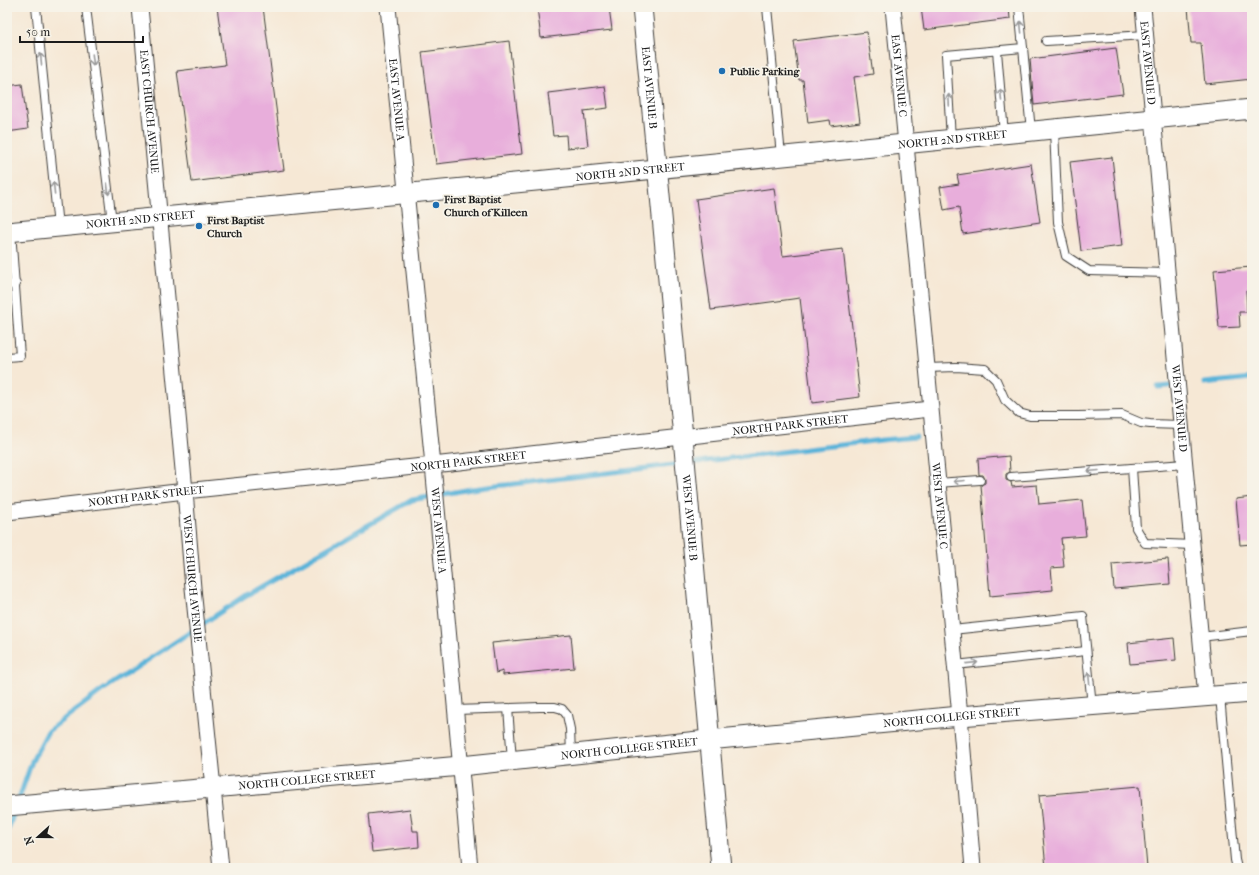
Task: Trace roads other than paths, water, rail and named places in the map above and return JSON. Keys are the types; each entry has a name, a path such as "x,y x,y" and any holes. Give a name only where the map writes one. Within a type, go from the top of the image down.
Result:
{"street":[{"name":"EAST CHURCH AVENUE","path":"140,7 160,217"},
{"name":"EAST AVENUE A","path":"388,7 406,193"},
{"name":"EAST AVENUE B","path":"642,7 656,168"},
{"name":"EAST AVENUE C","path":"892,7 906,144"},
{"name":"EAST AVENUE D","path":"1143,7 1154,119"},
{"name":"NORTH 2ND STREET","path":"9,232 1252,109"},
{"name":"WEST AVENUE D","path":"1154,119 1200,637 1213,696"},
{"name":"WEST AVENUE C","path":"906,144 973,868"},
{"name":"WEST AVENUE B","path":"656,168 684,443 720,868"},
{"name":"WEST AVENUE A","path":"406,193 434,471 470,868"},
{"name":"WEST CHURCH AVENUE","path":"160,217 193,588 221,868"},
{"name":"NORTH PARK STREET","path":"7,512 185,491 434,471 684,443 930,409"},
{"name":"NORTH COLLEGE STREET","path":"7,806 461,766 708,740 960,716 1252,693"}],"lane":[{"path":"36,7 58,227"},
{"path":"86,7 112,222"},
{"path":"767,7 781,156"},
{"path":"1019,7 1031,131"},
{"path":"1046,41 1146,35"},
{"path":"951,139 946,55 1023,48"},
{"path":"997,51 1004,134"},
{"path":"1054,129 1058,222 1066,256 1089,271 1168,274"},
{"path":"7,357 20,356 11,285 9,232"},
{"path":"926,368 956,367 985,369 996,380 1005,400 1019,413 1030,416 1122,415 1145,424 1181,425"},
{"path":"1011,477 1185,464"},
{"path":"1132,468 1136,528 1145,543 1192,545"},
{"path":"937,483 980,480"},
{"path":"952,630 1083,616 1092,706"},
{"path":"1200,637 1252,631"},
{"path":"955,665 1086,651"},
{"path":"1213,696 1237,868"},
{"path":"456,710 555,707 562,709 570,729 571,754"},
{"path":"508,708 512,760"}],"waterway":[{"path":"1204,383 1252,378"},
{"path":"1158,387 1169,386"},
{"path":"18,802 32,761 48,731 101,691 245,596 412,500 471,489 916,437"},
{"path":"7,833 15,809"}],"place":[{"name":"Public Parking","path":"722,71"},
{"name":"First Baptist Church of Killeen","path":"436,205"},
{"name":"First Baptist Church","path":"199,226"}]}
